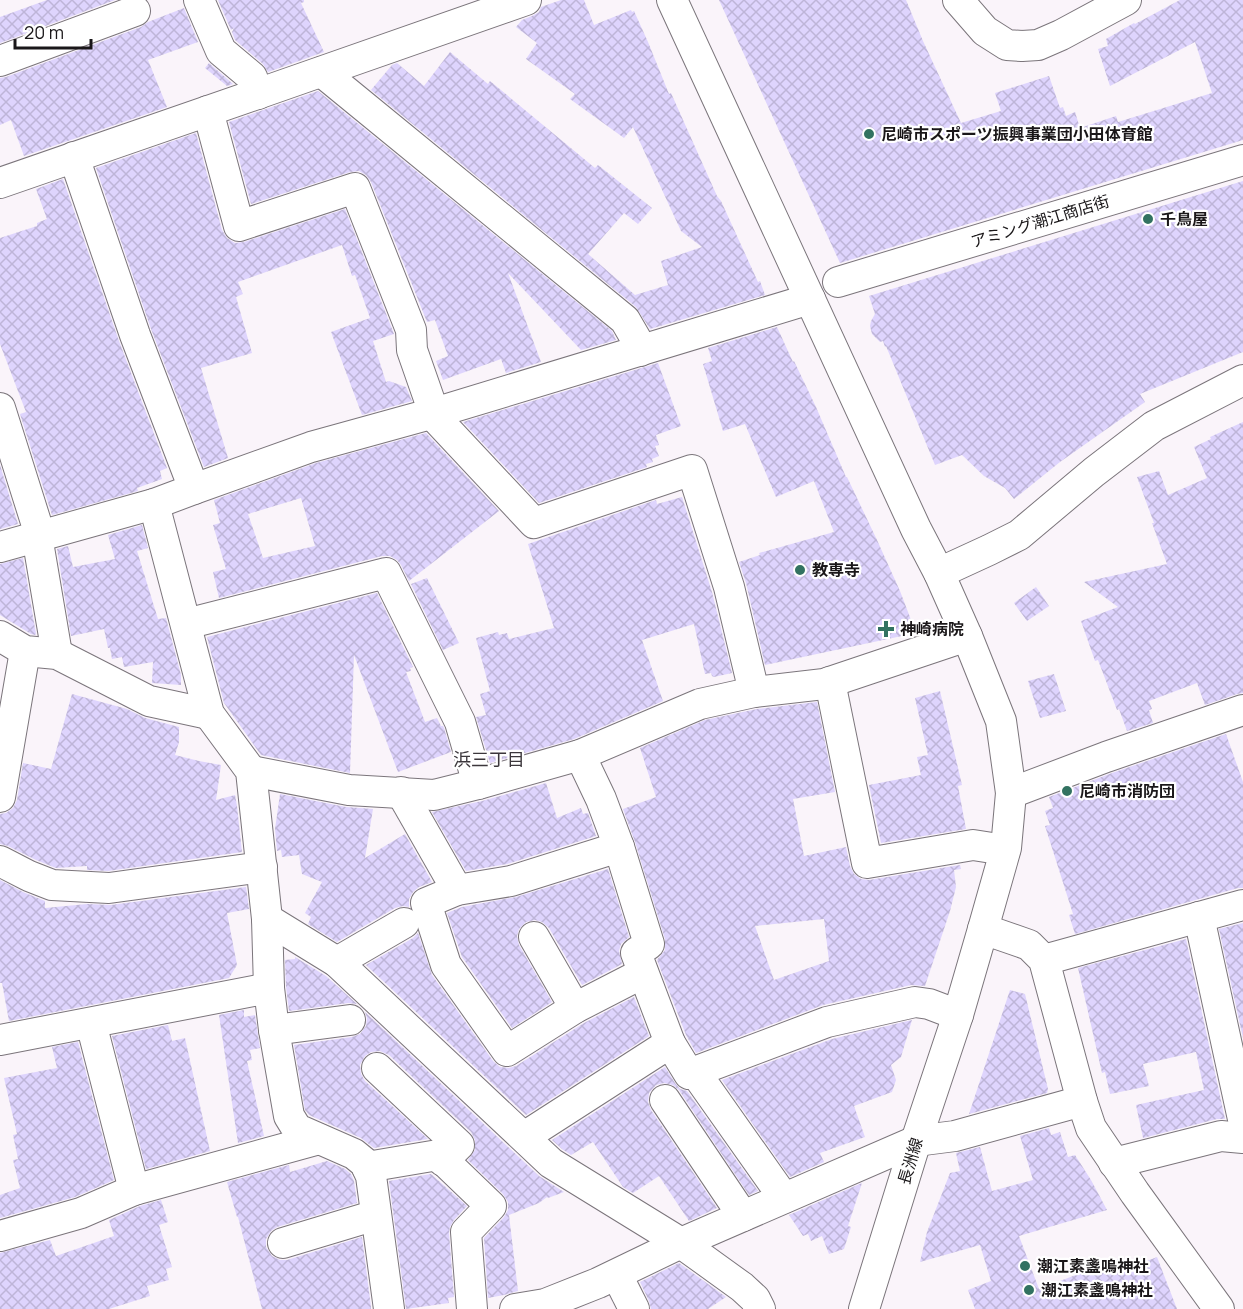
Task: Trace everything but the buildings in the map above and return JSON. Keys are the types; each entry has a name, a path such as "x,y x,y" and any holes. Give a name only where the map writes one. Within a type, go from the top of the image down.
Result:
{"street":[{"path":"199,0 221,51 252,77 258,94"},
{"path":"0,183 322,72 452,12 526,0"},
{"name":"長洲線","path":"672,0 916,529 939,573 1001,721 1011,793 1005,850 958,1015 864,1309"},
{"path":"958,0 985,31 1007,45 1022,46 1038,45 1061,35 1126,0"},
{"path":"0,61 135,11"},
{"path":"322,72 625,320 640,351"},
{"path":"208,111 239,226 355,188 411,330 412,350 432,413 534,523 692,470 729,587 754,692"},
{"path":"74,157 135,335 194,489"},
{"name":"アミング潮江商店街","path":"838,282 1243,160"},
{"path":"0,547 154,504 311,447 432,413 810,299"},
{"path":"939,573 1019,535 1094,472 1154,426 1243,380"},
{"path":"0,408 38,536 57,654"},
{"path":"154,504 209,714 251,771 267,919 274,1030 289,1116 297,1129 354,1154 365,1163 371,1176 389,1309"},
{"path":"186,624 386,573 460,722 478,784"},
{"path":"251,771 350,790 434,795 580,755 700,704 754,692 830,682 967,636"},
{"path":"0,797 13,643 57,654 149,701 209,714"},
{"path":"830,682 867,863 973,845 1005,850"},
{"path":"1011,793 1106,757 1243,710"},
{"path":"580,755 601,799 619,847 650,944 636,953 670,1043 689,1074 827,1022 915,1002 929,1004 958,1015"},
{"path":"401,792 457,890"},
{"path":"619,847 512,881 457,890 426,903 446,965 507,1051 574,1008 643,973"},
{"path":"0,861 52,885 109,888 262,867"},
{"path":"1044,960 1243,905"},
{"path":"1198,917 1243,1119"},
{"path":"267,919 337,962 551,1163 681,1243 742,1287 755,1299 760,1309"},
{"path":"337,962 404,923"},
{"path":"983,929 1029,945 1044,960 1091,1128 1219,1309"},
{"path":"534,937 574,1008"},
{"path":"0,1040 270,988"},
{"path":"274,1030 350,1020"},
{"path":"91,1023 134,1190"},
{"path":"524,1137 670,1043"},
{"path":"377,1068 459,1144 443,1161"},
{"path":"695,1072 784,1198"},
{"path":"665,1100 743,1216"},
{"path":"515,1309 545,1304 617,1275 681,1243 916,1141 955,1136 1082,1101"},
{"path":"1114,1163 1221,1136 1243,1138"},
{"path":"0,1236 81,1214 134,1190 320,1139"},
{"path":"367,1167 438,1155 491,1206 466,1232 472,1309"},
{"path":"284,1243 376,1215"},
{"path":"617,1275 634,1309"}],"place":[{"name":"尼崎市スポーツ振興事業団小田体育館","path":"869,134"},
{"name":"千鳥屋","path":"1148,219"},
{"name":"教専寺","path":"800,570"},
{"name":"神崎病院","path":"886,629"},
{"name":"尼崎市消防団","path":"1067,791"},
{"name":"潮江素盞嗚神社","path":"1025,1266"},
{"name":"潮江素盞鳴神社","path":"1029,1290"}],"district":[{"name":"浜三丁目","path":"489,760"}]}
